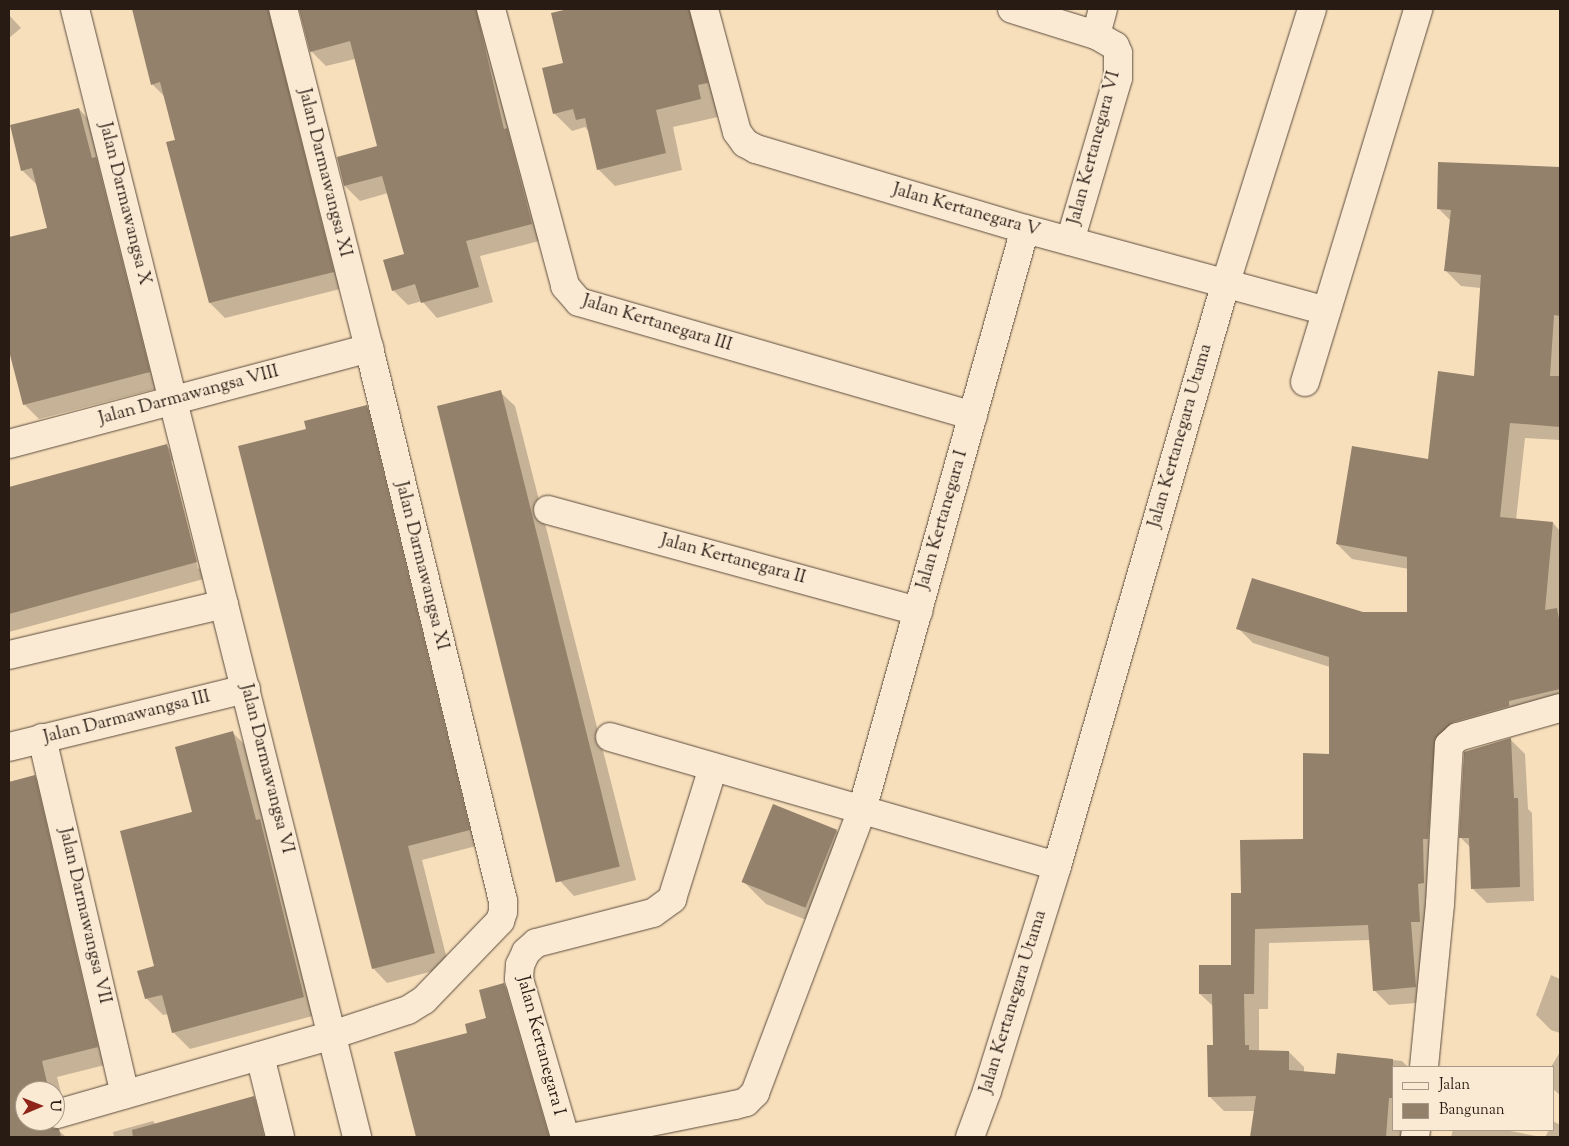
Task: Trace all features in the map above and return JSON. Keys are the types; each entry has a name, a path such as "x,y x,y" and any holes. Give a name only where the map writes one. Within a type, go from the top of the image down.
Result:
{"street":[{"name":"Jalan Darmawangsa X","path":"74,9 174,400"},
{"name":"Jalan Darmawangsa XI","path":"283,9 369,348 500,892 503,912 500,921 424,1000 408,1010 332,1035"},
{"name":"Jalan Kertanegara III","path":"491,9 565,286 579,302 973,416"},
{"name":"Jalan Kertanegara V","path":"704,9 737,132 745,142 756,149 1025,229 1226,282 1326,311"},
{"name":"Jalan Kertanegara VI","path":"1015,9 1096,35 1115,46 1118,53 1118,78 1070,241"},
{"path":"1096,35 1103,9"},
{"name":"Jalan Kertanegara Utama","path":"970,1137 987,1091 1056,866 1226,282 1312,9"},
{"path":"1305,382 1418,9"},
{"name":"Jalan Kertanegara I","path":"576,1137 735,1105 746,1102 755,1093 862,810 1025,229"},
{"name":"Jalan Darmawangsa VIII","path":"9,444 369,348"},
{"name":"Jalan Darmawangsa VI","path":"174,400 357,1137"},
{"name":"Jalan Kertanegara II","path":"548,510 918,611"},
{"path":"9,654 224,604"},
{"name":"Jalan Darmawangsa III","path":"9,747 246,689"},
{"path":"1424,1066 1440,904 1449,745 1458,737 1560,708"},
{"path":"610,737 1056,866"},
{"name":"Jalan Darmawangsa VII","path":"42,738 125,1094"},
{"name":"Jalan Kertanegara I","path":"565,1137 519,979 520,965 526,952 536,943 654,913 672,899 712,767"},
{"path":"65,1112 332,1035"},
{"path":"260,1056 280,1137"}],"building":[{"path":"132,9 268,9 334,272 209,303 166,142 175,140 160,82 151,85"},
{"path":"299,9 476,9 504,129 507,128 532,224 466,241 479,287 421,303 415,284 392,291 383,260 404,254 382,176 344,186 337,157 377,146 350,41 310,52"},
{"path":"568,9 689,9 708,83 698,85 701,99 656,110 666,153 597,170 585,118 576,120 573,109 553,114 542,68 563,63 551,13"},
{"path":"79,108 92,158 96,157 150,372 23,405 9,351 9,237 47,228 32,168 21,171 10,125"},
{"path":"1438,162 1560,167 1560,316 1554,315 1550,376 1560,376 1560,427 1510,423 1500,517 1553,522 1545,610 1557,608 1560,624 1560,689 1509,701 1509,706 1453,722 1435,739 1428,839 1423,839 1424,883 1418,884 1420,922 1411,922 1416,987 1373,991 1368,925 1255,929 1254,994 1244,994 1245,1045 1249,1045 1249,1050 1289,1051 1289,1070 1335,1074 1337,1053 1393,1059 1393,1066 1392,1098 1389,1098 1386,1137 1250,1137 1256,1096 1208,1097 1207,1045 1213,1045 1212,994 1199,994 1199,965 1231,965 1231,893 1241,893 1240,840 1303,839 1303,753 1329,754 1329,657 1236,629 1252,578 1363,612 1407,612 1407,557 1336,544 1352,446 1428,459 1438,371 1474,376 1481,275 1444,271 1451,210 1437,209"},
{"path":"501,390 620,866 556,882 437,406"},
{"path":"367,405 470,830 408,846 435,953 372,969 238,446 306,429 304,421"},
{"path":"167,444 197,562 9,614 9,487"},
{"path":"233,731 256,820 260,819 304,997 172,1033 162,995 145,999 137,971 154,966 120,831 192,812 175,747"},
{"path":"1511,738 1514,798 1518,798 1520,887 1471,889 1469,838 1459,838 1464,752"},
{"path":"35,775 98,1047 42,1061 47,1081 15,1081 15,1131 60,1131 61,1137 9,1137 9,782"},
{"path":"773,804 837,830 806,908 742,882"},
{"path":"504,983 549,1137 416,1137 394,1052 467,1033 465,1024 486,1018 479,990"},
{"path":"254,1096 264,1137 133,1137 132,1130"}]}
